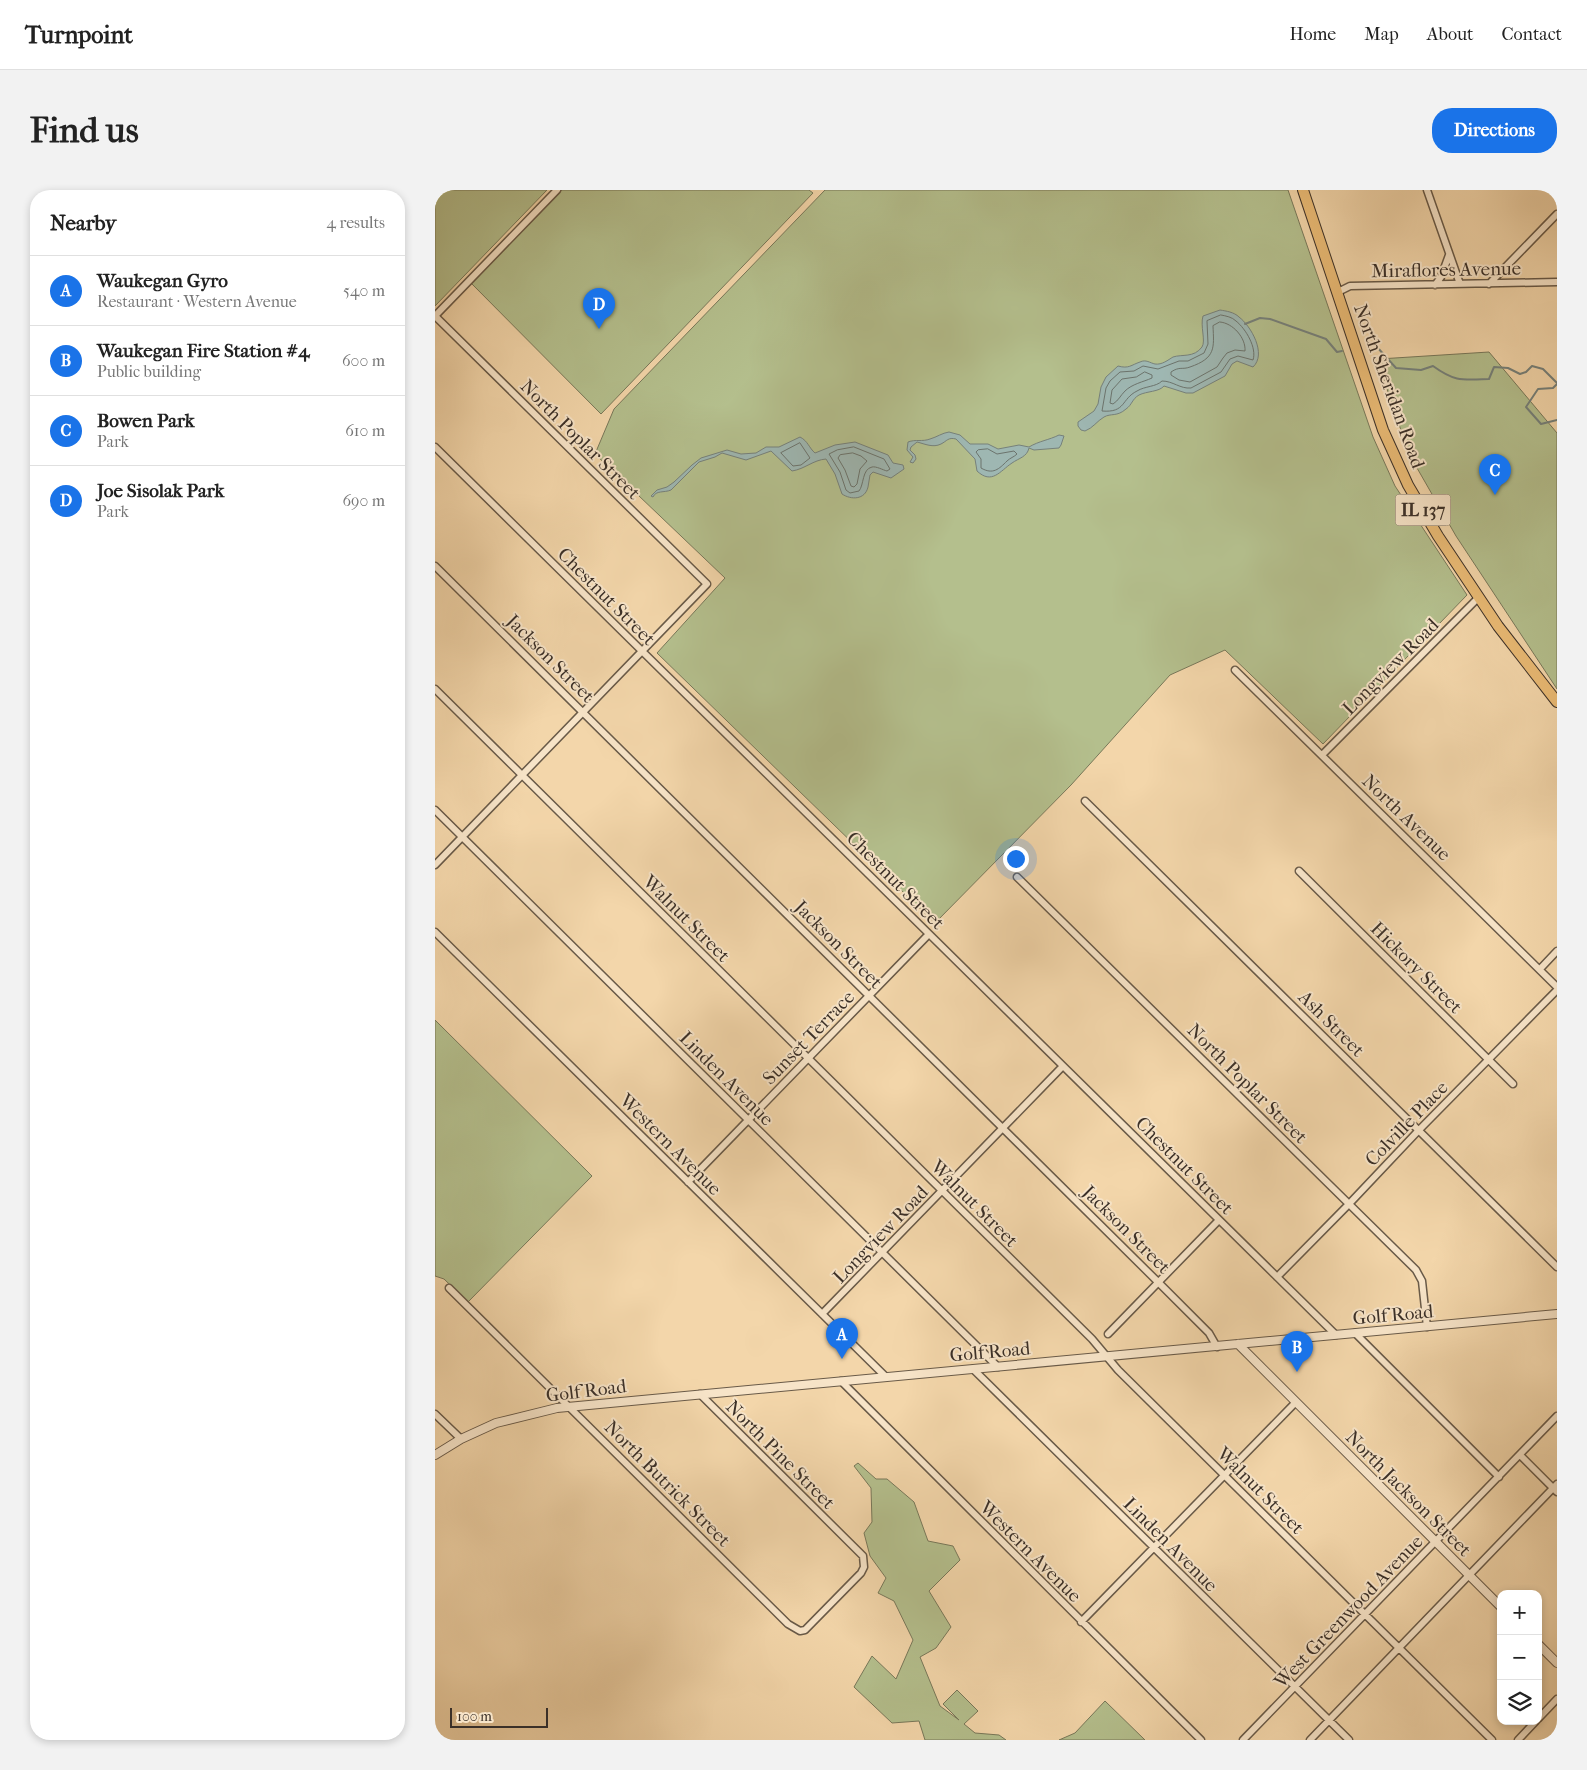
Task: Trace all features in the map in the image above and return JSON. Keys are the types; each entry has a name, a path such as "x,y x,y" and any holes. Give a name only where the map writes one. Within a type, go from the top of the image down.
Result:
{"main road":[{"name":"North Sheridan Road","path":"1303,190 1383,430 1407,485 1438,536 1498,626 1557,702"}],"street":[{"path":"435,316 557,190"},
{"path":"1427,190 1459,284"},
{"path":"1489,284 1557,214"},
{"path":"1435,285 1441,277 1449,254"},
{"name":"Miraflores Avenue","path":"1338,292 1349,286 1557,282"},
{"name":"North Poplar Street","path":"435,316 707,584 642,651"},
{"name":"Chestnut Street","path":"435,447 1336,1335"},
{"name":"Jackson Street","path":"435,566 1158,1282 1209,1333 1217,1347"},
{"name":"Longview Road","path":"1323,755 1479,597"},
{"path":"435,865 642,651"},
{"name":"North Avenue","path":"1235,670 1540,969 1557,988"},
{"name":"Walnut Street","path":"435,689 1092,1339 1107,1357 1492,1740"},
{"name":"Ash Street","path":"1085,801 1557,1267"},
{"name":"Linden Avenue","path":"435,810 998,1367"},
{"name":"Hickory Street","path":"1299,871 1513,1084"},
{"name":"North Poplar Street","path":"1017,877 1416,1270 1422,1282 1427,1327"},
{"name":"Western Avenue","path":"435,932 886,1377"},
{"name":"Sunset Terrace","path":"688,1182 929,934"},
{"path":"1540,969 1557,951"},
{"name":"Colville Place","path":"1277,1277 1557,988"},
{"name":"Longview Road","path":"822,1314 1063,1066"},
{"path":"1107,1334 1219,1220"},
{"name":"North Butrick Street","path":"449,1288 759,1595"},
{"name":"Golf Road","path":"435,1455 461,1439 496,1423 570,1406 1557,1314"},
{"path":"1355,1333 1499,1476"},
{"path":"1081,1622 1295,1403 1238,1344"},
{"name":"Linden Avenue","path":"973,1369 1349,1740"},
{"name":"Western Avenue","path":"841,1381 1201,1740"},
{"name":"North Pine Street","path":"700,1394 863,1556 864,1567 861,1573 805,1630 799,1632 795,1630 759,1595"},
{"name":"North Jackson Street","path":"1295,1403 1497,1603"},
{"path":"435,1414 461,1439"},
{"name":"West Greenwood Avenue","path":"1243,1740 1557,1416"},
{"path":"1310,1740 1556,1488 1520,1454"},
{"path":"1542,1648 1557,1663"},
{"path":"1542,1715 1557,1700"},
{"path":"1518,1740 1532,1725"}],"green space":[{"path":"435,190 547,190 435,306"},
{"path":"562,190 809,190 813,193 601,414 469,281"},
{"path":"825,190 1288,190 1373,437 1395,486 1467,595 1323,744 1225,650 1170,675 1071,785 935,923 657,653 725,578 595,454 614,409"},
{"path":"1489,352 1557,433 1557,689 1456,536 1409,454 1384,380 1379,359"},
{"path":"435,1020 592,1176 468,1302 444,1279 435,1276"},
{"path":"858,1463 876,1479 887,1479 914,1502 928,1541 953,1546 960,1560 929,1591 951,1627 936,1648 920,1657 940,1706 959,1720 943,1704 957,1690 978,1711 964,1724 975,1733 999,1735 1006,1740 925,1740 919,1721 892,1723 854,1687 872,1656 896,1679 913,1640 894,1601 878,1593 886,1578 870,1556 864,1533 872,1522 871,1488 854,1466"},
{"path":"1105,1701 1145,1740 1059,1740 1075,1733"}],"water":[{"path":"1220,310 1237,315 1244,321 1252,333 1258,348 1257,361 1253,367 1237,361 1232,364 1225,376 1193,393 1186,393 1164,386 1142,394 1123,411 1107,416 1088,430 1081,430 1078,422 1094,411 1106,377 1118,366 1127,367 1142,361 1160,364 1173,357 1195,353 1203,344 1203,316"},
{"path":"949,432 960,435 970,444 988,444 998,449 1019,445 1029,447 1059,435 1064,436 1059,448 1034,450 1029,448 1025,455 992,477 982,475 977,471 975,459 956,439 949,439 935,446 917,442 910,450 916,459 913,463 910,462 913,457 907,450 908,442 927,440"},
{"path":"800,437 805,440 815,453 835,445 855,442 888,455 893,463 903,465 904,469 891,478 873,472 870,475 868,487 864,494 861,497 853,498 842,494 835,474 826,459 792,471 771,451 746,460 722,453 699,462 671,490 658,492 653,497 651,496 657,490 667,487 674,482 701,458 727,450 741,454 756,453 766,447 779,447"}],"waterway":[{"path":"1245,324 1260,318 1270,319 1326,339 1337,352 1342,351"},
{"path":"1374,347 1377,347 1396,368 1421,370 1433,366 1447,375 1459,379 1472,380 1489,379 1494,367 1508,368 1520,374 1526,372 1532,366 1543,369 1557,383"},
{"path":"1557,384 1553,388 1538,389 1526,407 1541,424 1557,420"}],"place":[{"name":"Joe Sisolak Park","path":"599,329"},
{"name":"Bowen Park","path":"1495,495"},
{"name":"Waukegan Gyro","path":"842,1359"},
{"name":"Waukegan Fire Station #4","path":"1297,1372"}]}
